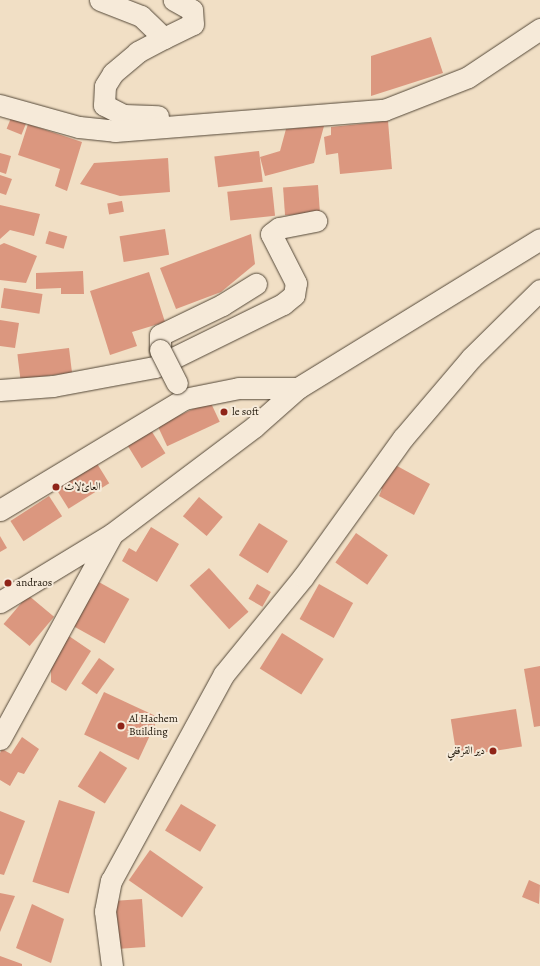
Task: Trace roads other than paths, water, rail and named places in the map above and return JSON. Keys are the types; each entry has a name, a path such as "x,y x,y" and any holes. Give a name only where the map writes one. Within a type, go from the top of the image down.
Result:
{"street":[{"path":"100,0 140,16 164,38"},
{"path":"174,0 192,10 193,24 138,52 113,73 105,86 104,105 124,115 162,116 186,124"},
{"path":"0,105 79,128 114,131 186,124 384,110 468,77 540,29"},
{"path":"0,390 53,386 155,367 283,304 294,295 295,279 271,237 275,229 316,221"},
{"path":"0,602 112,534 254,427 298,388 540,239"},
{"path":"181,391 160,350 160,335 211,311 256,284"},
{"path":"112,966 105,911 110,881 224,674 303,577 403,438 471,358 540,290"},
{"path":"0,510 181,391 239,388 298,388"},
{"path":"239,388 255,406 254,427"},
{"path":"0,739 112,534"}],"place":[{"name":"le soft","path":"224,412"},
{"name":"العائﻻت","path":"56,487"},
{"name":"andraos","path":"8,583"},
{"name":"Al Hachem Building","path":"121,726"},
{"name":"دير القرقفي","path":"493,751"}]}
